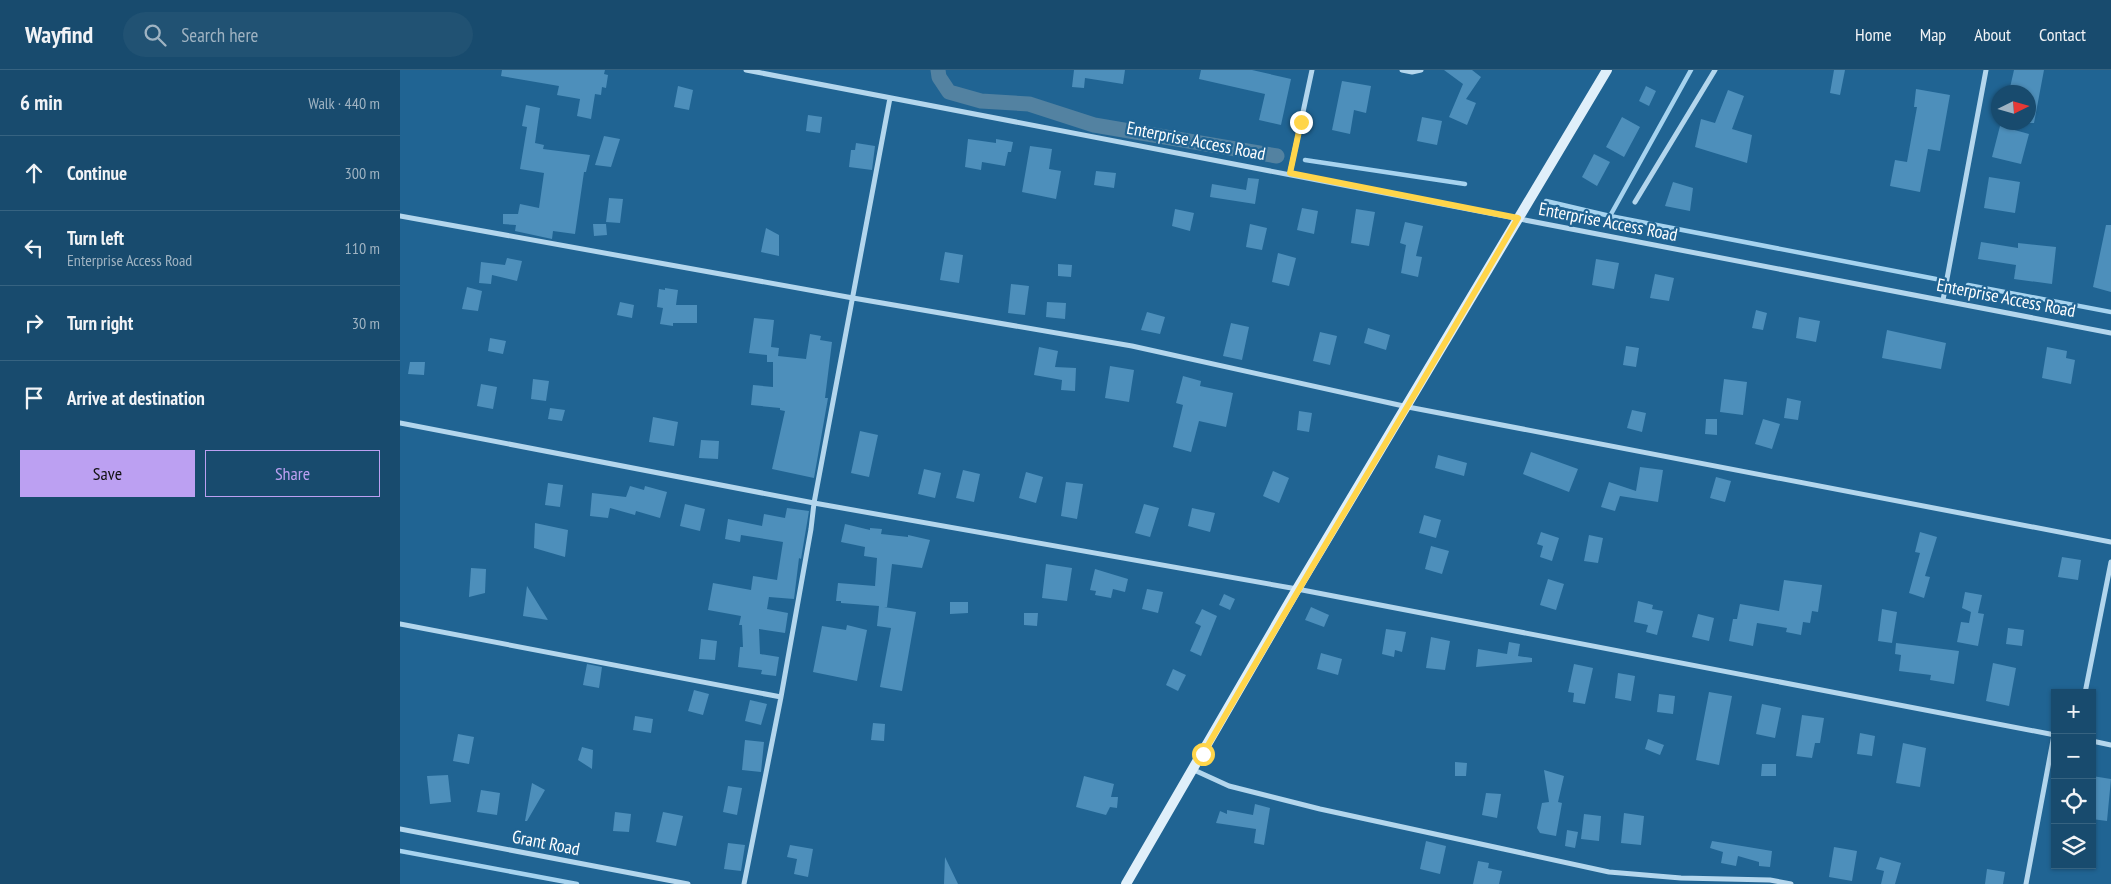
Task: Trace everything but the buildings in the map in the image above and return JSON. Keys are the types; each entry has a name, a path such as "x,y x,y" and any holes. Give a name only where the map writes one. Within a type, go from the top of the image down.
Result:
{"main road":[{"path":"1126,884 1298,589 1607,70"}],"street":[{"name":"Enterprise Access Road","path":"746,70 2111,332"},
{"path":"1290,173 1312,70"},
{"path":"1402,70 1412,72 1421,70"},
{"path":"1636,202 1715,70"},
{"path":"1943,300 1986,70"},
{"path":"744,884 781,697 814,503 890,98"},
{"path":"400,216 853,298 1132,346 1408,407 2111,542"},
{"path":"400,423 814,503 1298,589 2051,734"},
{"path":"2087,689 2111,562"},
{"path":"400,624 781,697"},
{"path":"2096,742 2111,745"},
{"path":"2026,884 2051,756"},
{"path":"1194,770 1229,786 1320,809 1609,872 1681,878 1770,880 1791,884"},
{"name":"Grant Road","path":"400,829 688,884"}],"waterway":[{"path":"938,70 939,77 949,92 981,101 1029,104 1094,125 1277,156"},
{"path":"1610,216 1691,70"},
{"path":"1305,160 1465,184"},
{"path":"1546,201 1610,216 1936,279"},
{"path":"1968,285 2111,312"},
{"path":"400,851 577,884"}],"route":[{"path":"1203,754 1298,589 1408,407 1518,218 1290,173 1301,122"}]}
